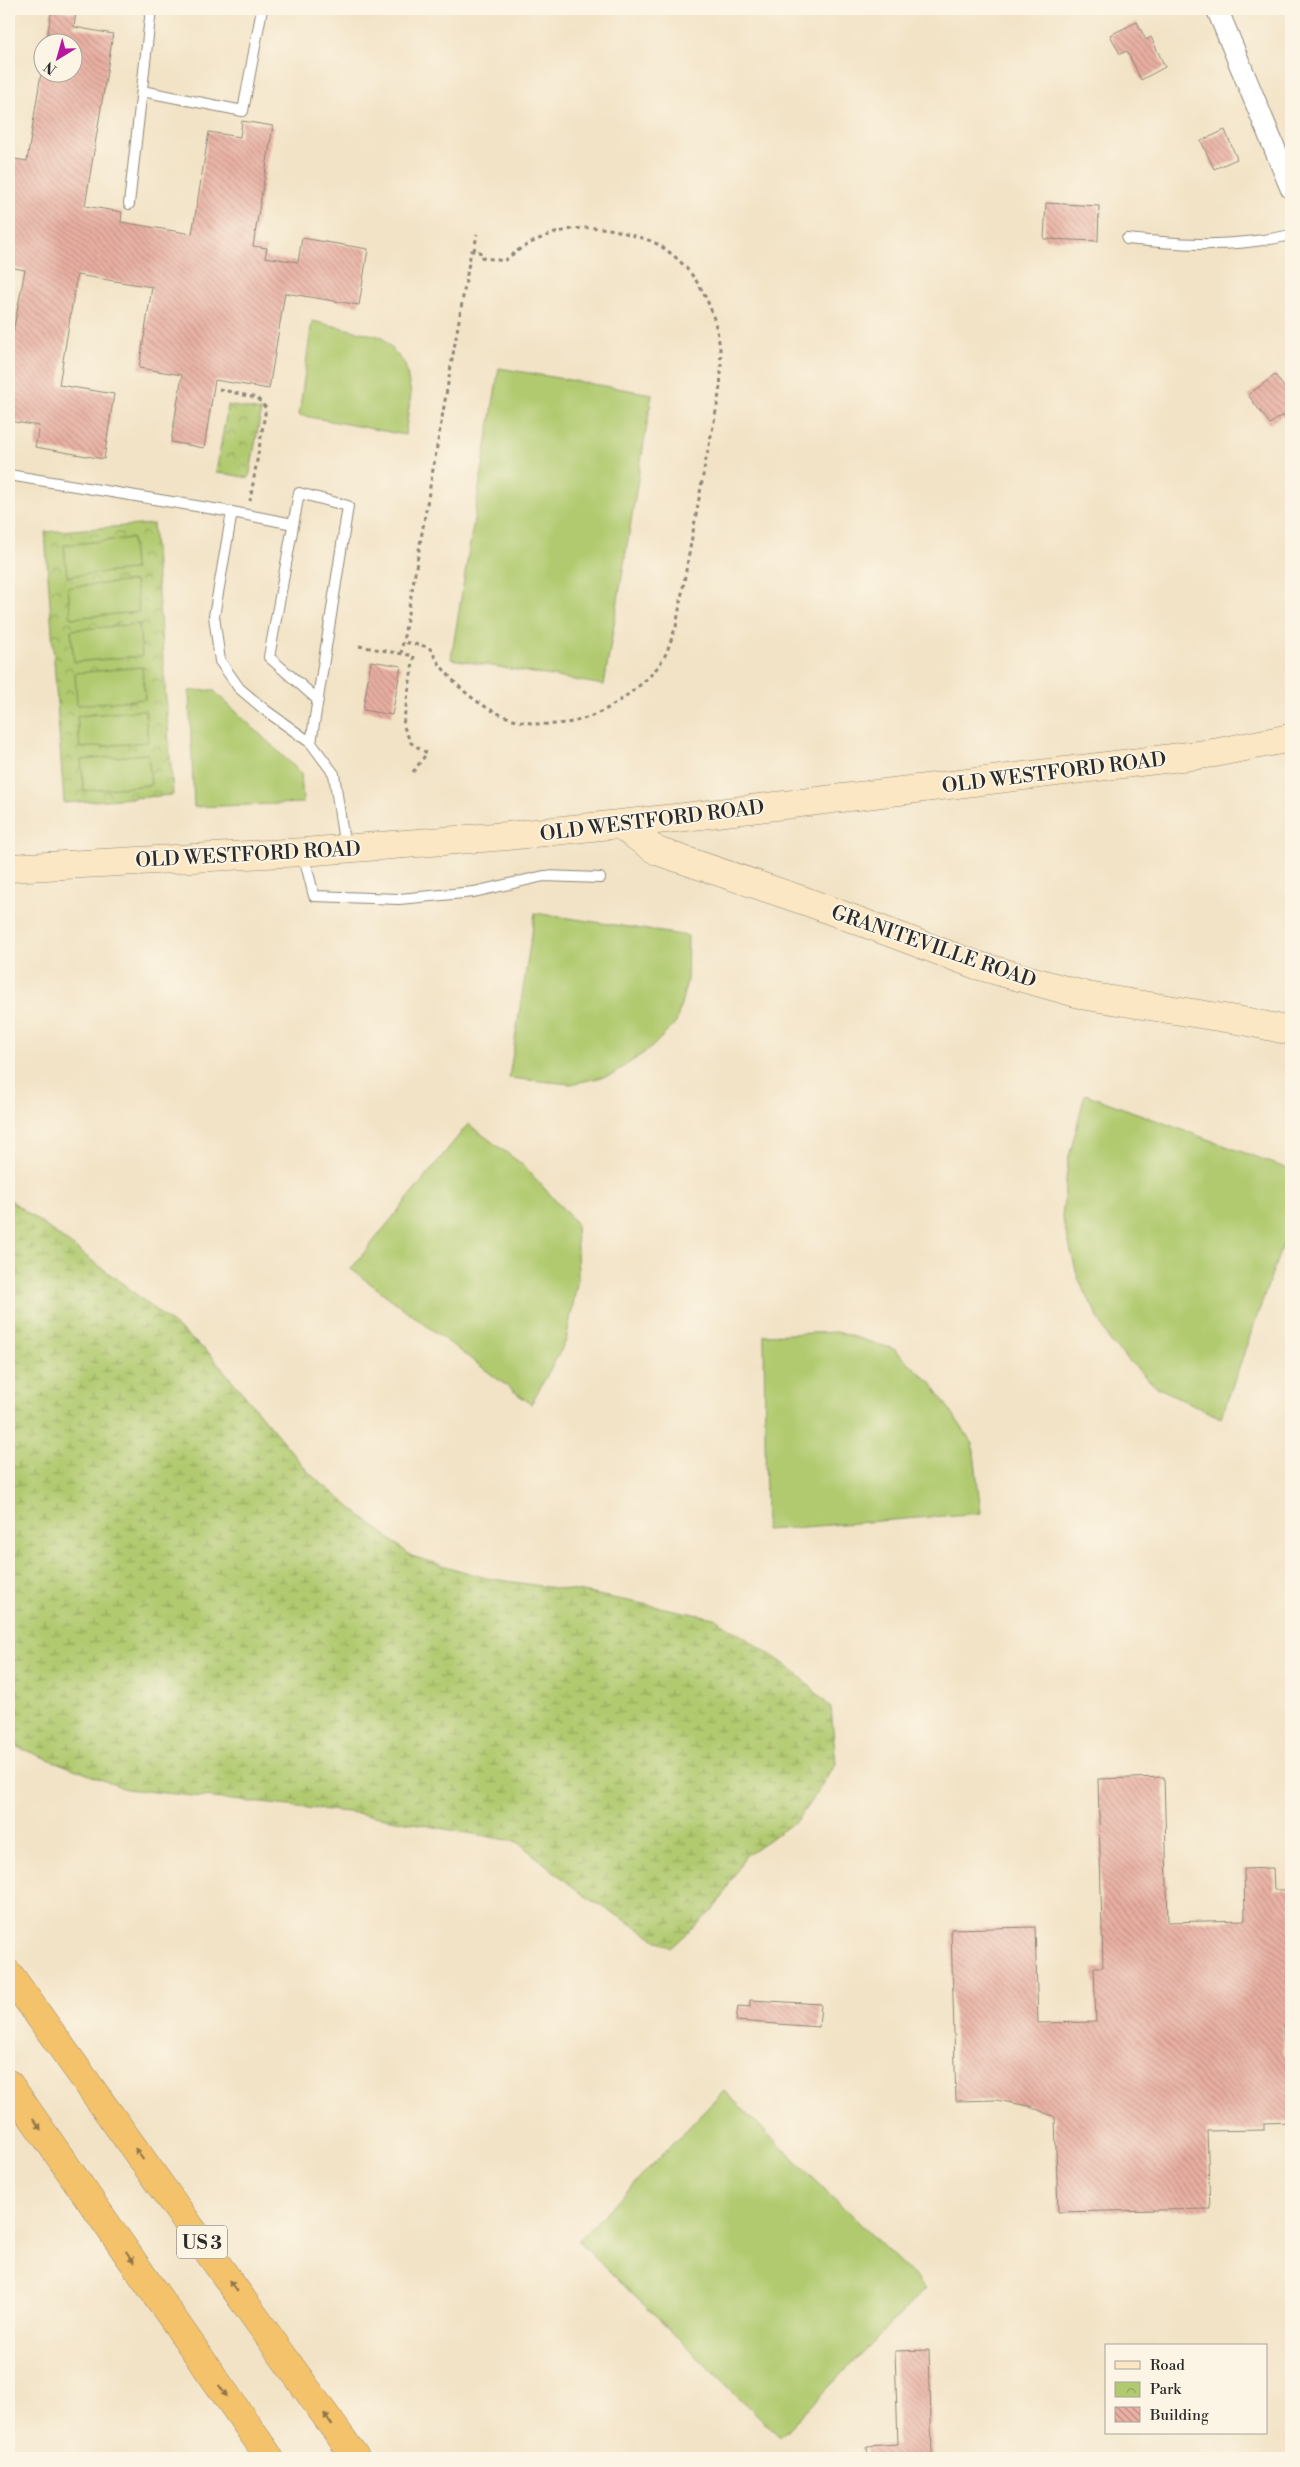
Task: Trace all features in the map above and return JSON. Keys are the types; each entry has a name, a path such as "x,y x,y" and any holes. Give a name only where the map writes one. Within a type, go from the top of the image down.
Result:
{"highway":[{"path":"9,1962 47,2026"},
{"name":"US 3","path":"9,1974 356,2458"},
{"path":"9,2084 270,2458"}],"main road":[{"name":"OLD WESTFORD ROAD","path":"9,868 345,850 620,825 1214,753 1291,738"},
{"name":"GRANITEVILLE ROAD","path":"620,825 657,851 808,902 976,965 1087,996 1249,1022 1291,1031"}],"street":[{"path":"1217,9 1291,188"}],"lane":[{"path":"129,204 151,9"},
{"path":"142,91 243,111 262,9"},
{"path":"1127,239 1194,246 1253,243 1291,235"},
{"path":"9,475 293,524"},
{"path":"311,743 318,700 348,506 299,493 269,657 318,700"},
{"path":"232,512 214,616 220,661 239,688 265,710 311,743 334,774 345,850"},
{"path":"303,852 314,896 399,899 474,892 544,876 600,878"}],"path":[{"path":"403,642 429,647 446,672 467,694 498,715 539,726 577,723 608,709 635,689 662,662 676,627 721,374 718,330 710,302 687,268 656,243 617,230 582,227 543,236 517,250 504,260 480,257 480,252 474,251"},
{"path":"402,654 471,251 474,251 477,234"},
{"path":"219,389 257,398 266,408 249,504"},
{"path":"359,646 414,656 403,726 410,743 427,753 413,772"}],"green space":[{"path":"312,321 382,337 405,364 411,394 405,435 299,415"},
{"path":"499,368 652,394 604,685 451,659"},
{"path":"228,405 261,411 249,478 216,472"},
{"path":"153,524 173,795 64,803 45,532"},
{"path":"132,538 134,570 67,576 64,545"},
{"path":"135,581 139,612 71,618 68,587"},
{"path":"139,624 142,656 74,662 71,630"},
{"path":"142,667 145,699 77,705 75,673"},
{"path":"213,690 301,773 303,803 194,807 189,691"},
{"path":"145,710 148,742 80,748 77,716"},
{"path":"148,754 151,785 84,791 81,760"},
{"path":"535,913 688,936 687,981 676,1023 652,1047 612,1075 571,1084 509,1078"},
{"path":"1085,1094 1291,1170 1291,1220 1221,1418 1155,1386 1111,1343 1078,1278 1062,1217 1068,1161"},
{"path":"468,1124 523,1165 576,1223 578,1278 566,1341 531,1404 351,1269"},
{"path":"9,1199 118,1280 210,1354 311,1475 411,1556 486,1578 582,1592 715,1618 795,1671 831,1708 836,1764 798,1820 746,1855 715,1908 671,1948 582,1894 518,1842 357,1813 126,1789 9,1744"},
{"path":"837,1332 894,1349 932,1384 973,1444 981,1513 766,1530 764,1335"},
{"path":"724,2091 926,2288 780,2437 578,2241"}],"building":[{"path":"52,9 76,13 74,27 113,34 85,206 122,212 121,222 192,234 209,132 240,137 242,121 273,126 253,246 267,248 265,257 298,262 302,238 368,249 359,305 285,293 269,389 215,380 204,448 171,442 182,375 139,368 152,287 77,275 59,385 114,394 104,459 35,447 39,426 9,421 9,353 25,270 9,267 9,158 27,161 40,82 82,82 82,32 48,32"},
{"path":"1137,22 1146,40 1151,37 1165,67 1141,80 1127,51 1120,54 1110,35"},
{"path":"1225,130 1237,159 1214,169 1201,141"},
{"path":"1046,203 1099,206 1098,241 1044,239"},
{"path":"1275,375 1291,397 1291,427 1282,415 1270,424 1248,395"},
{"path":"371,661 401,666 392,715 363,710"},
{"path":"1164,1777 1168,1922 1245,1920 1244,1869 1273,1868 1274,1890 1291,1890 1291,2026 1283,2027 1284,2056 1291,2056 1291,2122 1264,2123 1264,2130 1207,2131 1210,2209 1058,2212 1055,2117 1029,2106 996,2100 956,2101 951,1929 1035,1927 1038,2023 1096,2022 1094,1967 1103,1967 1098,1779"},
{"path":"750,2000 821,2004 819,2027 736,2021 738,2006 750,2007"},
{"path":"929,2350 932,2458 868,2458 867,2446 898,2444 895,2351"}]}
